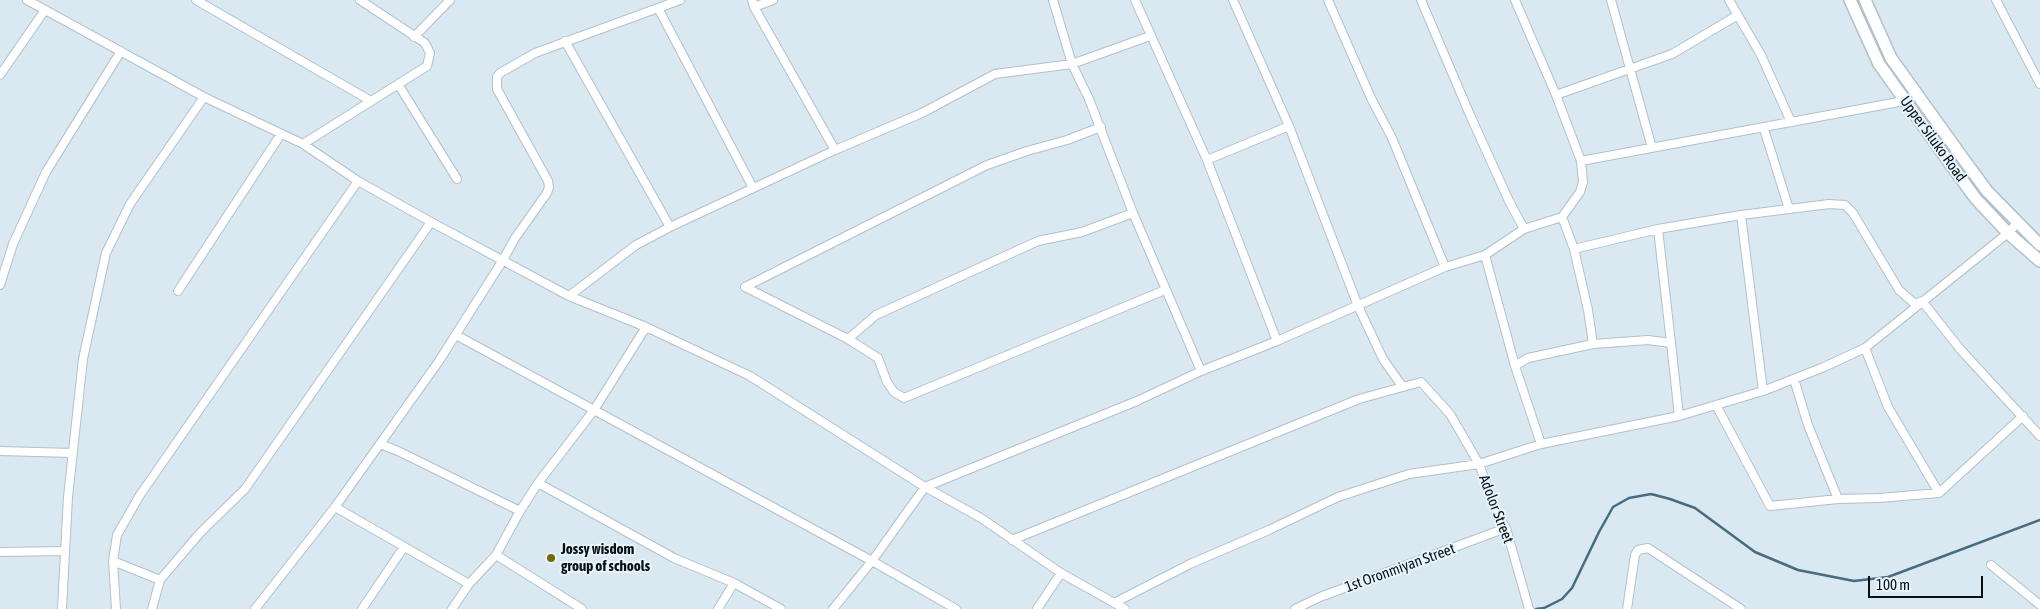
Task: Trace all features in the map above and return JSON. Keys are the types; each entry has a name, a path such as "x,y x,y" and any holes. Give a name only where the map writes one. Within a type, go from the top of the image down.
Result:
{"main road":[{"name":"Upper Siluko Road","path":"1850,0 1879,64 1904,101 1976,199 2008,233 2040,260"},
{"name":"Upper Siluko Road","path":"1865,0 1891,58 1986,190 2040,246"}],"street":[{"path":"27,0 204,97 304,144 358,181 569,296 646,327 750,376 925,487 981,518 1061,573 1125,609"},
{"path":"196,0 371,101"},
{"path":"304,144 427,66 430,53 425,43 360,0"},
{"path":"414,37 450,0"},
{"path":"255,609 335,507 380,444 456,335 515,238 547,193 548,181 496,89 496,77 535,53 680,0"},
{"path":"773,0 753,3 835,150"},
{"path":"1053,0 1072,64 1101,126 1133,213 1201,371"},
{"path":"1135,0 1207,160 1278,341"},
{"path":"1012,540 1359,399 1402,386 1383,359 1358,306 1289,126 1233,0"},
{"path":"1328,0 1371,98 1392,138 1445,267"},
{"path":"1421,0 1508,201 1524,229"},
{"path":"833,609 872,561 925,487 1137,402 1201,371 1278,341 1445,267 1485,255 1524,229 1562,217 1581,187 1583,173 1581,161 1556,94 1515,0"},
{"path":"1611,0 1652,148"},
{"path":"1729,0 1761,55 1791,122"},
{"path":"1996,0 2040,84"},
{"path":"658,8 753,188"},
{"path":"0,75 45,10"},
{"path":"1556,94 1672,54 1738,16"},
{"path":"569,296 636,245 670,227 835,150 922,113 995,74 1072,64 1150,36"},
{"path":"565,41 670,227"},
{"path":"0,285 13,244 46,172 121,51"},
{"path":"398,84 457,179"},
{"path":"62,609 68,497 83,359 106,252 130,204 204,97"},
{"path":"1581,161 1764,129 1791,122 1904,101"},
{"path":"1101,126 1066,140 987,165 745,287 848,339 878,358 887,382 894,392 904,398 1165,290"},
{"path":"1207,160 1289,126"},
{"path":"1764,129 1789,209"},
{"path":"178,291 281,134"},
{"path":"116,609 113,561 117,535 140,495 358,181"},
{"path":"1574,249 1658,229 1741,215 1837,204 1849,208 1898,290 1915,304 1922,301"},
{"path":"848,339 876,315 1038,241 1082,232 1133,213"},
{"path":"1741,215 1763,392"},
{"path":"1562,217 1574,249 1588,310 1593,344"},
{"path":"152,609 160,580 200,533 245,489 431,222"},
{"path":"1114,603 1190,564 1269,530 1338,497 1409,474 1479,464 1541,444 1679,416 1763,392 1794,379 1865,348 2008,233 2018,222"},
{"path":"1658,229 1679,416"},
{"path":"1485,255 1515,366 1541,444"},
{"path":"1922,301 1960,349 2040,436"},
{"path":"452,609 469,584 496,555 538,483 594,410 646,327"},
{"path":"456,335 872,561 956,609"},
{"path":"1515,366 1528,358 1593,344 1648,340 1671,343"},
{"path":"1865,348 1888,407 1939,493"},
{"path":"1794,379 1808,425 1838,499"},
{"name":"Adolor Street","path":"1402,386 1421,382 1450,414 1479,464 1498,516 1506,528 1529,609"},
{"path":"1716,405 1770,506 1838,499 1939,493 2023,416"},
{"path":"380,444 520,511"},
{"path":"0,451 73,453"},
{"path":"538,483 674,558 734,583 781,609"},
{"path":"335,507 469,584"},
{"name":"1st Oronmiyan Street","path":"1295,609 1320,597 1506,528"},
{"path":"362,609 404,547"},
{"path":"1627,609 1635,554 1638,550 1648,548 1741,609"},
{"path":"0,552 65,550"},
{"path":"496,555 582,609"},
{"path":"113,561 160,580"},
{"path":"1991,565 2040,605"},
{"path":"1037,609 1061,573"},
{"path":"718,609 734,583"}],"waterway":[{"path":"1536,609 1544,608 1562,599 1572,588 1613,507 1629,498 1651,494 1695,508 1755,552 1798,570 1854,581 1888,577 2040,520"}],"place":[{"name":"Jossy wisdom group of schools","path":"551,558"}]}
